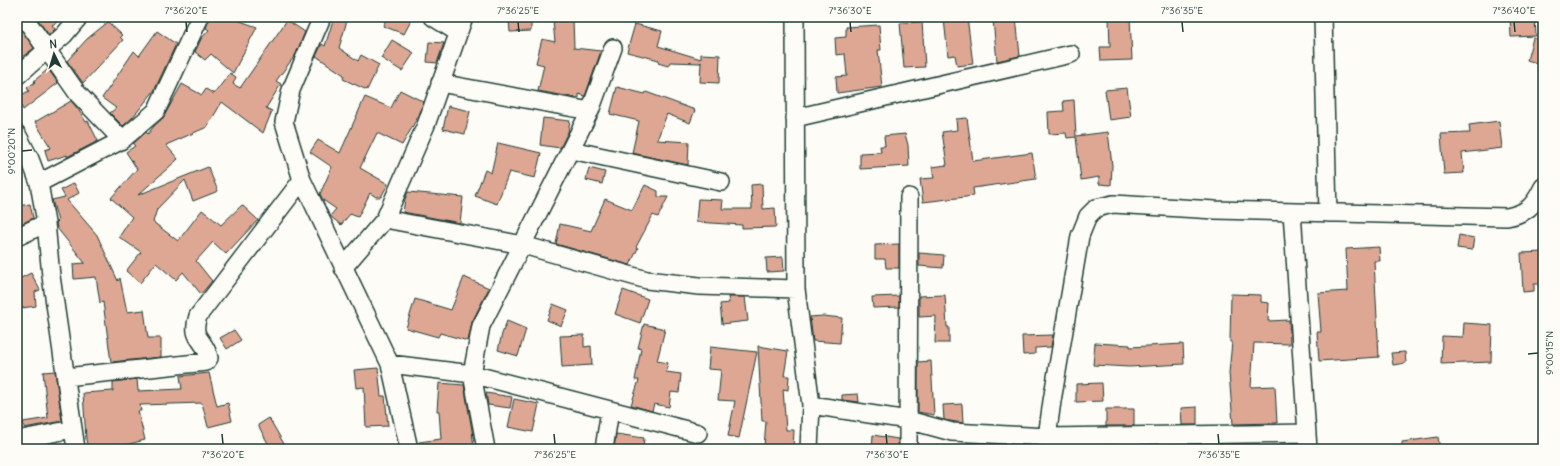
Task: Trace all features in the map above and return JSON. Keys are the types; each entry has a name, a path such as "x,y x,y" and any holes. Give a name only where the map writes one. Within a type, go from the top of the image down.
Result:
{"street":[{"path":"24,17 78,94 122,140"},
{"path":"17,76 64,35 79,17"},
{"path":"39,183 122,140 156,111 200,17"},
{"path":"322,17 291,90 284,122 302,180 390,364 406,448"},
{"path":"343,268 385,219 426,125 461,24 433,17"},
{"path":"795,17 796,288 812,405 808,449"},
{"path":"1322,17 1328,213"},
{"path":"486,449 472,374 481,326 590,112 613,48"},
{"path":"795,118 1071,54"},
{"path":"440,84 590,112"},
{"path":"17,134 30,159 39,183 46,223 76,449"},
{"path":"571,150 721,182"},
{"path":"66,378 206,362 210,358 208,350 197,336 194,329 198,316 302,180"},
{"path":"1048,443 1080,236 1088,216 1096,208 1113,204 1292,212 1507,218 1520,214 1528,209 1537,199 1543,187"},
{"path":"908,449 909,197"},
{"path":"812,405 908,420 952,432 1048,443 1308,441 1292,212"},
{"path":"385,219 523,245 647,280 699,286 796,288"},
{"path":"17,237 46,223"},
{"path":"390,364 472,374 698,433"},
{"path":"604,449 610,410"},
{"path":"17,440 73,429"}],"building":[{"path":"36,17 66,17 52,25 55,29 49,35"},
{"path":"210,17 229,17 257,27 233,73 211,54 205,60 195,52 201,39 209,30 206,28"},
{"path":"334,17 348,17 339,48 358,61 361,55 379,65 367,90 343,79 344,75 316,56 322,44 325,46"},
{"path":"387,17 413,17 404,34 383,26"},
{"path":"967,17 973,64 957,66 955,55 948,56 944,19"},
{"path":"1016,17 1020,56 997,61 993,20"},
{"path":"1109,17 1130,17 1132,60 1101,61 1100,47 1110,47"},
{"path":"1510,17 1535,17 1536,36 1511,37"},
{"path":"531,19 531,31 510,32 509,20"},
{"path":"573,19 574,48 601,51 585,96 579,94 579,98 538,91 544,65 536,63 542,39 555,42 553,21"},
{"path":"287,20 305,32 296,54 276,81 281,84 266,108 272,111 263,133 222,102 207,127 166,145 178,159 138,195 208,167 218,191 193,201 185,180 157,209 153,222 178,241 202,210 221,225 242,205 258,220 226,254 213,242 196,261 212,281 201,294 183,272 176,280 156,263 140,283 126,271 141,252 119,237 132,217 111,198 137,169 126,152 135,146 133,144 146,132 148,134 163,118 182,84 202,95 206,89 214,94 230,73 236,77 233,84 240,88"},
{"path":"108,22 122,35 120,37 123,40 83,83 67,61 87,39"},
{"path":"922,22 925,67 904,68 900,23"},
{"path":"17,24 34,48 17,61"},
{"path":"635,24 662,31 658,46 701,59 701,54 720,55 719,83 700,82 701,63 670,62 668,66 658,63 659,60 627,52"},
{"path":"879,25 881,50 878,50 882,87 837,93 836,77 847,76 845,54 836,55 835,38 846,37 846,27"},
{"path":"157,31 176,44 154,91 133,117 123,126 110,113 116,108 102,98 134,51 139,56"},
{"path":"1533,38 1543,41 1543,65 1527,60"},
{"path":"392,40 414,53 402,71 381,58"},
{"path":"429,42 444,43 437,63 427,62"},
{"path":"48,69 58,83 23,110 17,97 29,91 27,88"},
{"path":"617,87 645,94 646,92 695,110 690,123 667,114 657,140 689,142 688,165 632,153 639,121 610,114"},
{"path":"1127,88 1131,117 1109,120 1105,90"},
{"path":"400,90 424,102 419,115 402,145 377,133 360,168 388,184 381,197 376,197 370,193 358,217 350,214 341,225 330,216 336,209 323,200 320,194 332,167 310,152 318,140 340,153 365,97 391,108"},
{"path":"1074,100 1076,136 1108,132 1112,165 1111,185 1099,184 1099,177 1081,180 1076,137 1067,138 1066,133 1049,134 1048,112 1064,111 1063,101"},
{"path":"71,101 86,122 88,121 98,141 67,157 67,155 48,161 45,150 51,148 35,122"},
{"path":"448,106 470,111 465,134 443,129"},
{"path":"543,118 570,121 568,132 560,148 540,145"},
{"path":"967,118 973,161 1032,153 1036,179 973,188 974,196 923,202 920,179 934,178 932,167 947,165 942,132 957,130 956,119"},
{"path":"1499,121 1502,148 1462,153 1464,173 1444,174 1441,134 1470,133 1469,125"},
{"path":"905,134 908,145 909,166 860,169 860,153 881,152 880,146 885,146 884,136"},
{"path":"498,143 541,153 535,178 509,172 497,204 475,196 485,170 491,173"},
{"path":"589,168 605,172 602,184 586,180"},
{"path":"74,183 79,193 67,200 97,235 118,281 120,278 127,312 144,310 148,338 161,338 161,357 111,362 103,302 100,303 96,277 74,279 73,264 85,263 57,228 56,223 58,221 52,200 65,197 61,190"},
{"path":"762,184 763,209 775,208 776,227 742,228 742,225 696,222 698,199 723,200 722,209 752,209 751,185"},
{"path":"645,185 658,191 658,197 668,197 658,217 653,215 636,247 638,248 630,265 556,244 560,224 591,231 605,199 632,210"},
{"path":"408,192 463,197 460,223 403,212 405,199"},
{"path":"30,204 33,218 17,226 17,206"},
{"path":"1459,235 1474,238 1472,250 1457,248"},
{"path":"899,244 899,268 886,268 885,259 875,259 875,245"},
{"path":"1379,247 1380,261 1374,261 1379,357 1319,361 1317,332 1321,332 1318,293 1348,291 1346,249"},
{"path":"1543,252 1543,284 1534,284 1534,291 1523,292 1521,253"},
{"path":"919,253 944,255 943,268 919,266"},
{"path":"783,257 784,271 767,272 766,258"},
{"path":"31,273 40,290 35,292 36,306 22,308 17,298 17,280"},
{"path":"464,277 489,288 472,322 468,341 440,333 438,337 406,328 415,299 451,310"},
{"path":"623,290 648,299 640,323 615,314"},
{"path":"1231,294 1261,295 1261,302 1269,303 1268,321 1289,320 1290,344 1254,343 1251,387 1275,386 1277,423 1233,424 1229,373 1232,342 1230,342"},
{"path":"945,295 947,327 949,327 949,343 935,343 936,316 919,317 919,296"},
{"path":"899,296 899,307 873,308 872,297"},
{"path":"728,297 745,297 748,321 722,324 720,304 729,303"},
{"path":"553,304 568,310 561,326 547,320"},
{"path":"823,316 842,318 840,343 813,341 810,317"},
{"path":"507,321 526,329 518,356 498,350"},
{"path":"1464,323 1492,325 1491,362 1441,364 1442,336 1463,337"},
{"path":"644,324 665,329 657,361 668,363 666,372 681,374 679,393 671,392 669,407 654,404 652,411 631,405 639,380 635,380 641,349 638,348"},
{"path":"234,330 241,340 227,349 220,338"},
{"path":"584,335 584,347 591,346 592,365 562,367 560,336"},
{"path":"1053,335 1051,347 1035,348 1035,354 1023,355 1022,336"},
{"path":"1095,343 1130,345 1130,347 1183,344 1184,364 1129,367 1093,365"},
{"path":"758,346 788,351 784,376 789,376 788,390 783,389 786,430 794,430 793,449 764,447 766,421 762,421"},
{"path":"710,347 757,352 739,438 728,436 735,401 718,400 721,370 708,369"},
{"path":"1405,352 1406,363 1393,365 1391,353"},
{"path":"931,361 934,415 918,412 918,362"},
{"path":"378,368 381,396 385,396 388,426 366,427 364,387 356,388 354,370"},
{"path":"55,371 62,421 24,428 23,422 48,418 43,372"},
{"path":"209,373 217,406 228,403 232,421 208,427 202,403 140,405 141,411 138,411 145,440 109,449 88,449 83,393 113,391 113,382 137,379 138,391 182,389 180,376"},
{"path":"439,383 464,385 474,449 419,449 419,442 441,439 439,411 437,411"},
{"path":"1102,383 1103,401 1076,402 1076,384"},
{"path":"486,393 512,397 510,408 488,405"},
{"path":"858,394 859,402 842,400 842,395"},
{"path":"514,399 539,404 533,432 508,427"},
{"path":"962,404 963,423 944,420 943,405"},
{"path":"1197,407 1197,425 1182,425 1181,408"},
{"path":"1106,409 1134,409 1134,426 1106,426"},
{"path":"269,418 287,449 271,449 258,425"},
{"path":"616,434 644,438 643,449 614,449"},
{"path":"873,435 898,439 898,449 872,449"},
{"path":"1438,437 1440,449 1402,449 1402,442"}]}
